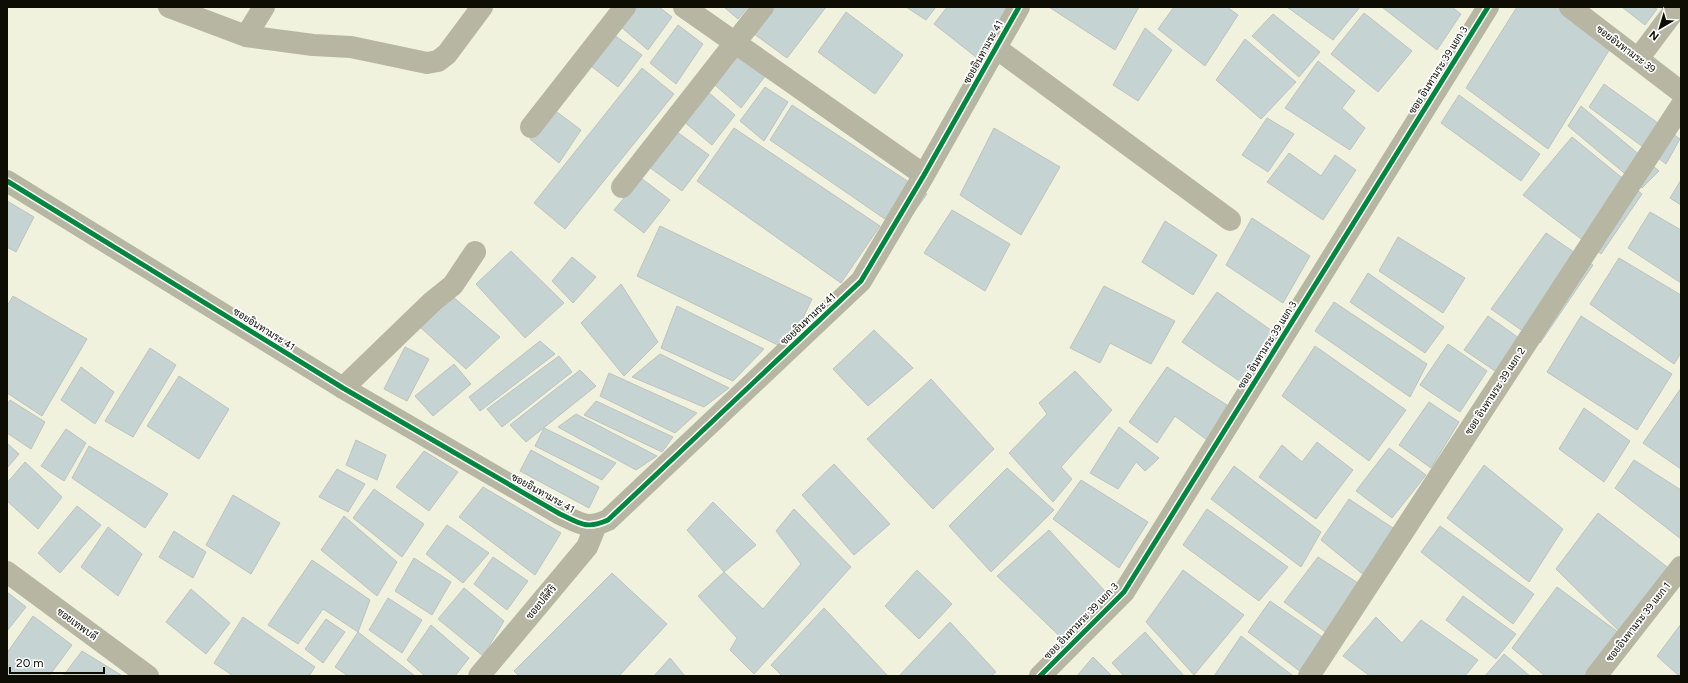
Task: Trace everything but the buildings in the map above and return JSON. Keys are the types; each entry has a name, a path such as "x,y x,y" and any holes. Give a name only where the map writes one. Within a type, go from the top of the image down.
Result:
{"street":[{"path":"169,7 246,36 313,45 351,47 427,63 438,61 447,54 482,7"},
{"path":"246,36 264,7"},
{"path":"531,127 625,7"},
{"path":"684,7 924,175"},
{"path":"622,187 763,7"},
{"name":"ซอยอินทามระ 41","path":"7,181 343,388 560,514 584,525 596,525 608,520 861,281 924,175 1019,7"},
{"name":"ซอย อินทามระ 39 แยก 3","path":"1040,676 1124,592 1488,7"},
{"name":"ซอยอินทามระ 39","path":"1570,7 1638,59 1678,83"},
{"path":"1638,59 1677,7"},
{"path":"996,48 1230,220"},
{"name":"ซอย อินทามระ 39 แยก 2","path":"1309,676 1681,106"},
{"path":"343,388 432,302 453,285 475,252"},
{"name":"ซอยปลีศิริ","path":"481,675 587,548 596,525"},
{"name":"ซอยอินทามระ 39 แยก 1","path":"1596,676 1681,567"},
{"name":"ซอยเทพบดี","path":"7,572 148,676"}],"cycle path":[{"path":"7,181 343,388 560,514 583,524 594,525 608,520 861,281 924,175 1019,7"},
{"path":"1040,676 1124,592 1488,7"}]}
